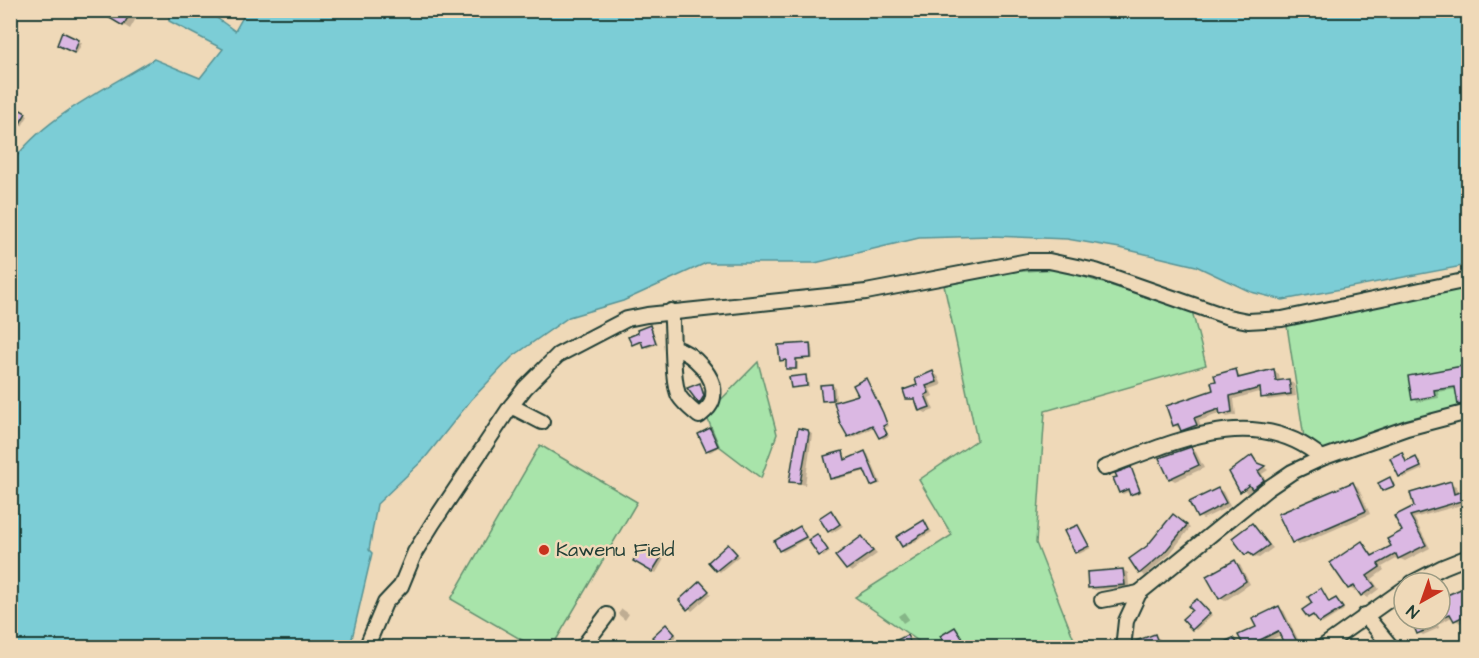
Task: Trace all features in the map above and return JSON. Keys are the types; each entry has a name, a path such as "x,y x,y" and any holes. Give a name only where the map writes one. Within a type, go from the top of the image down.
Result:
{"street":[{"path":"366,648 385,603 401,586 415,552 525,388 558,355 627,319 671,311 866,292 1028,261 1049,261 1079,267 1228,317 1248,321 1282,319 1468,280"},
{"path":"671,311 675,348"},
{"path":"511,406 542,422"},
{"path":"1123,648 1126,621 1139,593 1267,489 1292,472 1322,458 1407,428 1468,412"},
{"path":"1104,468 1179,440 1238,430 1287,435 1307,445 1322,458"},
{"path":"1435,571 1468,557"},
{"path":"1102,600 1139,593"},
{"path":"1321,648 1392,597"},
{"path":"582,648 608,615"},
{"path":"1365,615 1392,648"}],"green space":[{"path":"1059,269 1192,311 1206,365 1045,411 1036,543 1077,647 927,647 855,597 952,535 919,480 977,440 944,285 1004,272"},
{"path":"1468,288 1468,412 1321,456 1305,444 1286,319"},
{"path":"758,362 777,434 761,478 719,446 706,415"},
{"name":"Kawenu Field","path":"540,445 637,502 552,647 534,647 451,599"}],"water":[{"path":"247,10 1468,11 1468,265 1283,300 1251,292 1196,266 1120,248 1067,239 991,236 919,238 815,263 706,263 623,301 569,317 512,357 471,400 425,458 377,504 369,550 372,553 350,647 11,647 11,164 24,147 58,118 154,59 200,78 223,49 169,21 169,11 207,11 235,31"}],"building":[{"path":"96,10 132,10 123,26"},
{"path":"62,32 79,40 74,53 57,45"},
{"path":"10,104 26,113 19,125 10,121"},
{"path":"650,325 656,343 643,347 641,341 632,345 628,337 638,333 637,330"},
{"path":"810,343 811,358 796,359 796,369 786,369 786,360 780,361 778,345"},
{"path":"1468,365 1468,384 1466,385 1468,403 1458,405 1455,387 1434,390 1435,396 1412,400 1408,376"},
{"path":"1236,369 1238,378 1274,369 1276,381 1289,379 1291,394 1261,398 1260,388 1230,396 1232,412 1220,415 1219,409 1194,418 1197,425 1181,431 1178,424 1173,426 1166,406 1213,390 1211,382 1216,381 1214,375"},
{"path":"933,371 937,382 926,386 929,393 925,395 930,407 919,411 915,399 906,399 903,390 917,385 915,379"},
{"path":"806,375 807,386 791,388 789,377"},
{"path":"866,378 883,413 887,424 883,426 887,434 879,438 872,425 848,437 840,423 834,402 858,395 853,385"},
{"path":"700,383 704,396 699,404 687,388"},
{"path":"832,384 833,400 822,401 820,385"},
{"path":"710,428 718,446 706,451 698,434"},
{"path":"798,428 808,430 809,433 800,483 789,482"},
{"path":"1191,447 1199,465 1169,479 1159,458"},
{"path":"843,451 845,460 865,451 878,483 871,486 864,470 830,479 824,456"},
{"path":"1402,452 1406,462 1416,457 1421,467 1399,477 1390,458"},
{"path":"1252,455 1257,463 1265,466 1258,471 1264,480 1252,489 1249,485 1240,492 1229,472"},
{"path":"1131,467 1140,491 1130,495 1128,489 1119,493 1113,478 1117,477 1115,473"},
{"path":"1390,477 1394,486 1382,491 1378,483"},
{"path":"1451,481 1454,494 1468,489 1468,499 1410,516 1426,545 1398,559 1396,554 1378,564 1380,567 1367,576 1375,586 1361,596 1354,586 1348,589 1330,563 1362,541 1372,556 1391,546 1387,539 1402,531 1394,516 1414,506 1410,493"},
{"path":"1353,482 1366,511 1292,543 1278,514"},
{"path":"1218,488 1226,503 1197,518 1189,502"},
{"path":"831,510 840,524 828,532 819,518"},
{"path":"1173,514 1187,525 1164,553 1139,574 1129,559 1147,546"},
{"path":"924,520 929,530 902,547 896,537"},
{"path":"1252,523 1269,545 1253,556 1249,552 1245,555 1232,538"},
{"path":"1078,525 1089,546 1075,553 1064,531"},
{"path":"800,526 806,537 779,551 774,541"},
{"path":"817,534 828,550 819,556 808,540"},
{"path":"862,536 873,551 846,570 835,556"},
{"path":"643,544 662,556 652,572 633,561"},
{"path":"728,544 737,554 716,571 708,562"},
{"path":"1235,560 1246,581 1219,599 1206,576"},
{"path":"1123,569 1125,585 1088,588 1087,572"},
{"path":"700,581 709,591 687,610 679,600"},
{"path":"1468,586 1468,614 1454,621 1452,618 1452,593"},
{"path":"1321,588 1329,602 1336,598 1343,608 1319,623 1313,615 1308,618 1302,610 1312,603 1308,597"},
{"path":"1197,599 1210,613 1192,630 1182,619 1192,610 1188,606"},
{"path":"1279,606 1297,642 1286,648 1278,631 1256,642 1258,648 1245,648 1238,635 1256,627 1252,619"},
{"path":"666,624 675,634 660,647 652,637"},
{"path":"955,627 964,641 947,648 940,636"},
{"path":"1155,634 1160,648 1132,648 1133,642"},
{"path":"907,635 913,648 881,648"},
{"path":"1233,638 1242,648 1211,648"}],"place":[{"name":"Kawenu Field","path":"544,550"}]}
